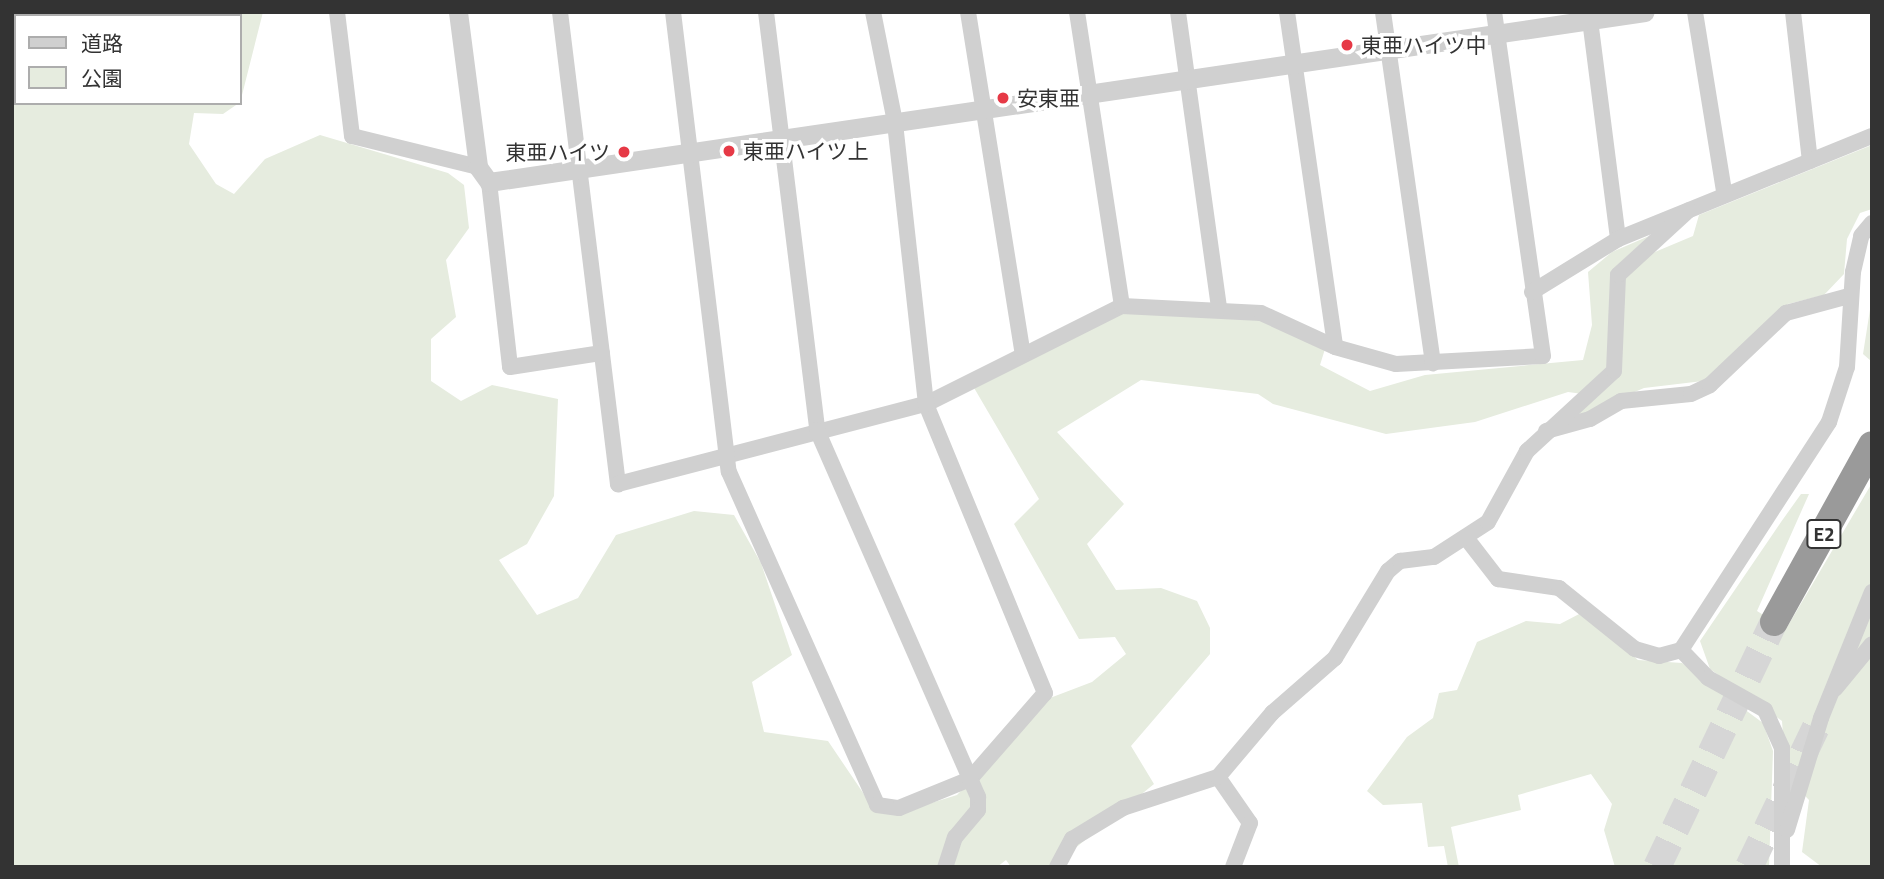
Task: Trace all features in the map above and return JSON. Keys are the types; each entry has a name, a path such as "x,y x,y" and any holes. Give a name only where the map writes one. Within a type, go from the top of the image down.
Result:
{"highway":[{"name":"E2","path":"1774,622 1872,445"}],"street":[{"path":"337,12 352,136 484,175 583,168 1389,50 1589,16 1645,12"},
{"path":"458,12 484,175 510,367 602,353"},
{"path":"560,12 583,168 618,484 727,451 926,404 1122,306 1261,313 1335,347 1396,364 1543,356 1494,12"},
{"path":"673,12 729,472 877,804 899,808 970,779 1045,693 926,404 895,122 873,12"},
{"path":"766,12 784,138 817,430 970,779 978,810 955,836 945,867"},
{"path":"968,12 986,109 1023,354"},
{"path":"1077,12 1092,94 1122,306"},
{"path":"1178,12 1219,309"},
{"path":"1287,12 1335,347"},
{"path":"1383,12 1433,363"},
{"path":"1695,12 1724,192"},
{"path":"1793,12 1811,160"},
{"path":"1589,16 1618,239"},
{"path":"1532,292 1618,239 1689,210 1724,192 1872,136"},
{"path":"1057,867 1072,839 1124,808 1218,777 1272,712 1335,658 1388,571 1467,539 1497,510 1527,451 1614,372 1618,275 1689,210"},
{"path":"1467,539 1498,579 1559,588 1635,649 1659,656 1681,650 1829,422 1847,367 1849,296 1861,236 1872,223"},
{"path":"1546,431 1591,419 1621,401 1691,394 1710,385 1786,313 1849,296"},
{"path":"1782,848 1830,693 1872,592"},
{"path":"1830,693 1872,644"},
{"path":"1681,650 1708,678 1765,710 1777,729 1782,867"},
{"path":"1218,777 1250,823 1233,867"}],"green space":[{"path":"12,12 263,12 242,95 242,14 14,14 14,105 236,105 223,114 194,113 189,144 216,184 234,194 265,159 320,135 448,173 464,185 469,228 446,260 456,317 431,339 431,381 461,401 492,385 558,399 554,496 527,544 499,560 537,615 578,598 616,535 694,511 734,515 761,563 792,655 752,682 764,732 828,741 874,809 899,813 957,795 1050,698 1092,682 1126,654 1115,637 1079,639 1014,524 1039,499 970,381 1122,306 1261,313 1325,349 1320,365 1370,391 1425,375 1583,360 1592,325 1588,272 1612,252 1649,236 1621,262 1609,369 1583,394 1568,392 1475,422 1386,434 1273,404 1258,394 1141,380 1057,432 1124,504 1087,544 1116,590 1161,588 1197,601 1210,628 1210,654 1131,746 1154,784 1052,867 1011,867 1006,860 997,867 12,867"},
{"path":"1872,145 1872,209 1860,213 1847,239 1844,274 1824,295 1788,304 1703,381 1644,388 1562,423 1618,374 1620,285 1643,257 1693,236 1699,215"},
{"path":"1872,297 1872,360 1871,361 1863,354"},
{"path":"1872,483 1872,867 1822,867 1802,852 1809,800 1786,776 1782,721 1710,669 1700,641 1801,494 1809,494 1757,611 1786,629"},
{"path":"1583,612 1638,660 1682,663 1763,723 1773,751 1769,867 1615,867 1604,830 1612,804 1591,774 1518,795 1521,810 1451,827 1459,867 1448,867 1444,846 1428,847 1422,803 1383,805 1367,791 1407,737 1433,718 1439,693 1457,690 1477,642 1526,621 1560,624"}],"tunnel":[{"path":"1657,867 1774,622"},
{"path":"1749,867 1816,727"}],"place":[{"name":"東亜ハイツ中","path":"1347,45"},
{"name":"安東亜","path":"1003,98"},
{"name":"東亜ハイツ上","path":"729,151"},
{"name":"東亜ハイツ","path":"624,152"}]}
